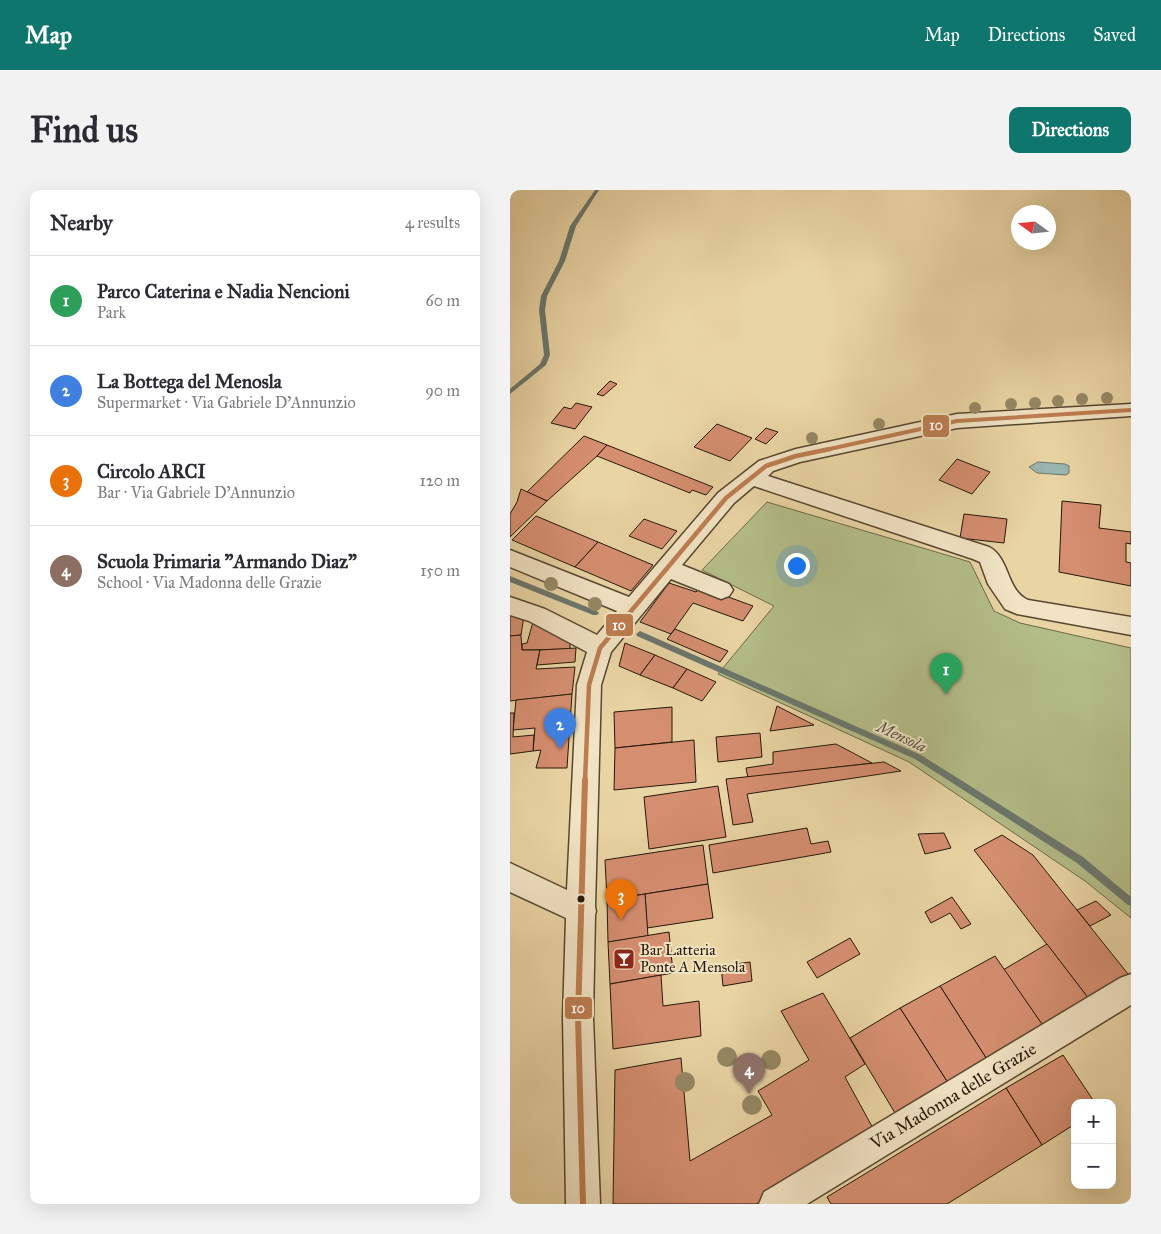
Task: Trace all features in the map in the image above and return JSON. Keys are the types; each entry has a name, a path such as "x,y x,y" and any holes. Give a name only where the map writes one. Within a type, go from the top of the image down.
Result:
{"street":[{"path":"583,1204 578,1016 582,911 582,838 589,685 604,644 726,498 766,466 796,456 957,421 1131,410"},
{"path":"752,478 981,553 989,557 1000,584 1012,603 1025,608 1131,626"},
{"path":"510,558 630,611"},
{"path":"666,568 721,590"},
{"path":"510,606 537,615 604,644"},
{"path":"510,876 518,882 582,911"},
{"name":"Via Madonna delle Grazie","path":"776,1204 1131,988"}],"green space":[{"path":"767,502 970,562 994,611 1020,623 1131,648 1131,918 1085,881 909,762 718,674 774,606 702,570"}],"water":[{"path":"1038,462 1065,464 1069,466 1069,473 1066,475 1037,473 1029,467"}],"building":[{"path":"610,381 617,384 603,396 597,394"},
{"path":"576,403 592,407 575,429 551,423 564,407 571,409"},
{"path":"717,424 752,438 730,461 694,447"},
{"path":"766,428 778,432 766,444 755,439"},
{"path":"584,436 607,445 547,501 527,492"},
{"path":"607,445 713,487 706,495 692,490 690,493 597,456"},
{"path":"957,459 990,472 972,494 939,480"},
{"path":"521,489 547,501 510,537 510,514 517,502"},
{"path":"1062,501 1101,505 1099,528 1131,532 1131,544 1126,543 1126,562 1131,563 1131,586 1059,572"},
{"path":"964,514 1007,519 1004,543 960,538"},
{"path":"536,516 598,542 575,567 512,540"},
{"path":"644,519 677,531 662,549 629,536"},
{"path":"598,542 653,565 631,591 575,567"},
{"path":"669,583 696,592 701,587 753,606 743,621 693,603 671,634 640,622"},
{"path":"510,611 524,616 521,635 510,636"},
{"path":"533,622 570,638 570,649 522,650 522,644 527,643"},
{"path":"675,629 728,651 720,662 667,639"},
{"path":"521,635 522,650 540,650 536,669 575,667 572,694 510,701 510,636"},
{"path":"625,643 655,655 640,675 619,666"},
{"path":"576,648 575,662 537,665 540,650"},
{"path":"655,655 687,669 673,688 640,675"},
{"path":"687,669 716,682 702,701 673,688"},
{"path":"572,694 567,768 536,768 541,750 533,751 535,728 513,730 516,700"},
{"path":"777,706 814,725 770,731"},
{"path":"672,707 672,742 615,748 614,712"},
{"path":"510,713 514,713 513,737 534,735 533,751 510,754"},
{"path":"760,733 762,757 718,762 716,737"},
{"path":"694,740 696,782 614,790 615,748"},
{"path":"836,744 872,763 748,778 746,768 773,764 773,752"},
{"path":"884,762 901,771 747,794 753,822 733,825 726,779"},
{"path":"718,786 726,837 649,849 644,797"},
{"path":"807,828 811,844 828,841 831,852 713,873 709,845"},
{"path":"944,833 951,848 925,854 918,834"},
{"path":"1002,835 1033,855 1128,974 1089,999 974,850"},
{"path":"703,845 708,884 607,900 605,860"},
{"path":"708,884 713,918 647,928 645,894"},
{"path":"645,894 648,936 608,942 607,900"},
{"path":"952,897 971,924 961,929 950,913 931,923 925,912"},
{"path":"1096,901 1111,915 1090,926 1077,910"},
{"path":"669,932 673,973 610,984 608,942"},
{"path":"850,938 860,954 817,978 807,962"},
{"path":"1047,944 1089,999 1044,1027 1003,970"},
{"path":"995,956 1044,1027 988,1061 940,986"},
{"path":"750,962 752,981 723,986 721,966"},
{"path":"661,975 663,1006 699,1001 701,1036 613,1049 610,984"},
{"path":"940,986 988,1061 950,1086 900,1008"},
{"path":"823,993 865,1064 845,1077 874,1130 756,1204 613,1204 615,1070 681,1058 690,1161 772,1115 758,1091 809,1060 781,1011"},
{"path":"900,1008 950,1086 898,1118 850,1038"},
{"path":"1063,1055 1092,1099 1071,1099 1071,1127 1042,1145 1006,1088"},
{"path":"1006,1088 1042,1145 947,1204 831,1204 827,1197"}],"waterway":[{"path":"510,392 543,365 547,355 542,310 544,296 562,261 573,226 597,190"},
{"name":"Mensola","path":"510,579 595,613"},
{"name":"Mensola","path":"640,634 918,757 1080,860 1131,902"}],"transit line":[{"name":"10","path":"583,1204 578,1017 582,838 589,685 600,648 726,498 766,466 796,456 957,421 1131,410"}],"place":[{"name":"Parco Caterina e Nadia Nencioni","path":"946,694"},
{"name":"La Bottega del Menosla","path":"560,749"},
{"name":"Circolo ARCI","path":"621,920"},
{"name":"Bar Latteria Ponte A Mensola","path":"624,959"},
{"name":"Scuola Primaria \"Armando Diaz\"","path":"749,1094"}]}
